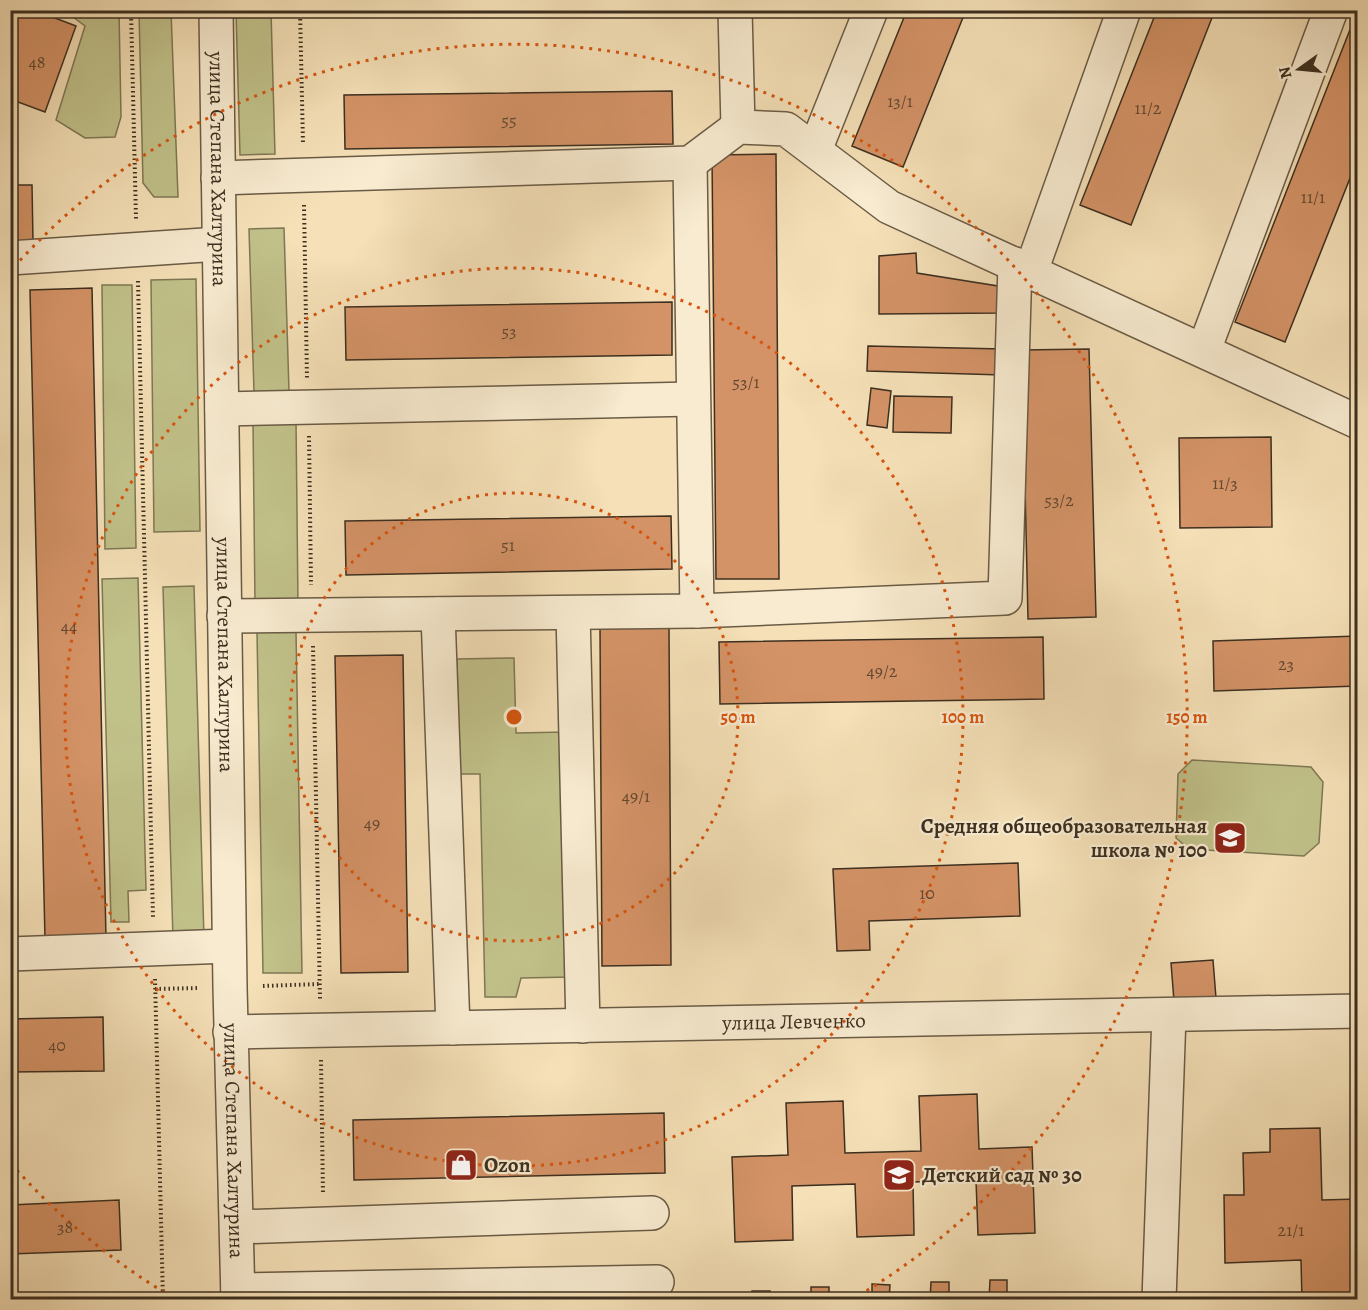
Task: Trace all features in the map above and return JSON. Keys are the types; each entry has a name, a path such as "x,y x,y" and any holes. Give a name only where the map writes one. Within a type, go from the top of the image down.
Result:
{"street":[{"name":"улица Степана Халтурина","path":"216,10 230,1032 238,1294"},
{"path":"735,10 738,127"},
{"path":"815,150 870,10"},
{"path":"224,616 697,611 1005,598 1023,268 1124,10"},
{"path":"1204,350 1331,10"},
{"path":"218,178 690,163 738,127 786,129 889,207 1358,422"},
{"path":"690,163 697,611"},
{"path":"10,258 219,244"},
{"path":"222,409 693,399"},
{"path":"573,613 583,1026"},
{"path":"438,614 453,1028"},
{"path":"10,954 229,946"},
{"name":"улица Левченко","path":"230,1032 1358,1011"},
{"path":"1159,1299 1169,1016"},
{"path":"237,1227 652,1213"},
{"path":"238,1294 657,1282"}],"path":[{"path":"131,10 163,1299"},
{"path":"300,10 324,1224"},
{"path":"263,986 320,984"},
{"path":"155,989 201,988"}],"green space":[{"path":"65,11 119,11 121,117 115,137 85,138 56,120 85,26"},
{"path":"139,11 171,11 178,197 154,197 143,183"},
{"path":"236,11 271,11 275,154 240,155"},
{"path":"284,228 289,391 254,392 249,229"},
{"path":"196,279 200,531 154,532 151,280"},
{"path":"102,285 132,285 136,548 105,549"},
{"path":"296,420 298,605 255,605 253,421"},
{"path":"138,578 146,890 128,891 129,922 111,922 102,579"},
{"path":"194,586 204,939 173,940 163,587"},
{"path":"257,632 296,632 302,973 263,973"},
{"path":"514,658 516,733 566,732 571,977 521,978 516,997 485,997 480,774 459,774 457,659"},
{"path":"1192,760 1311,767 1323,782 1319,843 1304,856 1189,849 1176,838 1178,774"}],"building":[{"path":"10,10 34,10 76,26 45,112 10,99"},
{"path":"907,10 966,10 903,167 852,146"},
{"path":"1157,10 1215,10 1131,225 1080,205"},
{"path":"1355,17 1358,18 1358,158 1285,342 1235,322"},
{"path":"672,91 673,144 345,149 344,95"},
{"path":"776,154 779,579 716,579 712,155"},
{"path":"10,185 32,185 33,242 10,242"},
{"path":"916,253 917,273 1004,287 1001,313 879,314 879,256"},
{"path":"92,288 106,938 45,939 30,290"},
{"path":"672,302 672,355 346,360 345,307"},
{"path":"868,346 1003,349 1002,375 867,371"},
{"path":"1089,349 1096,617 1028,619 1022,350"},
{"path":"871,388 891,391 887,428 867,425"},
{"path":"894,396 952,397 951,433 893,432"},
{"path":"1271,437 1272,527 1180,528 1179,438"},
{"path":"671,516 672,569 346,575 345,521"},
{"path":"600,627 669,627 671,965 602,966"},
{"path":"1358,636 1358,686 1214,691 1213,641"},
{"path":"1043,637 1044,699 720,704 719,642"},
{"path":"403,655 408,972 341,973 335,656"},
{"path":"1018,863 1020,916 869,921 870,950 837,951 833,869"},
{"path":"1213,960 1216,998 1174,1001 1171,963"},
{"path":"103,1017 104,1071 10,1072 10,1019"},
{"path":"977,1094 979,1149 1032,1147 1035,1233 978,1235 976,1180 913,1182 914,1235 857,1237 855,1184 792,1186 793,1240 735,1242 732,1157 788,1155 786,1103 843,1101 845,1153 921,1151 919,1096"},
{"path":"664,1113 665,1173 354,1180 353,1120"},
{"path":"1320,1128 1322,1200 1358,1199 1358,1300 1302,1300 1301,1260 1225,1263 1224,1195 1244,1195 1243,1153 1270,1152 1270,1129"},
{"path":"119,1200 121,1250 10,1254 10,1205"},
{"path":"990,1280 1007,1280 1007,1300 989,1300"},
{"path":"931,1282 949,1282 949,1300 930,1300"},
{"path":"872,1284 890,1285 889,1300 872,1300"},
{"path":"811,1287 829,1287 829,1300 811,1300"},
{"path":"752,1291 770,1291 770,1300 752,1300"}],"place":[{"name":"Средняя общеобразовательная школа № 100","path":"1230,838"},
{"name":"Ozon","path":"461,1165"},
{"name":"Детский сад № 30","path":"899,1175"}]}
